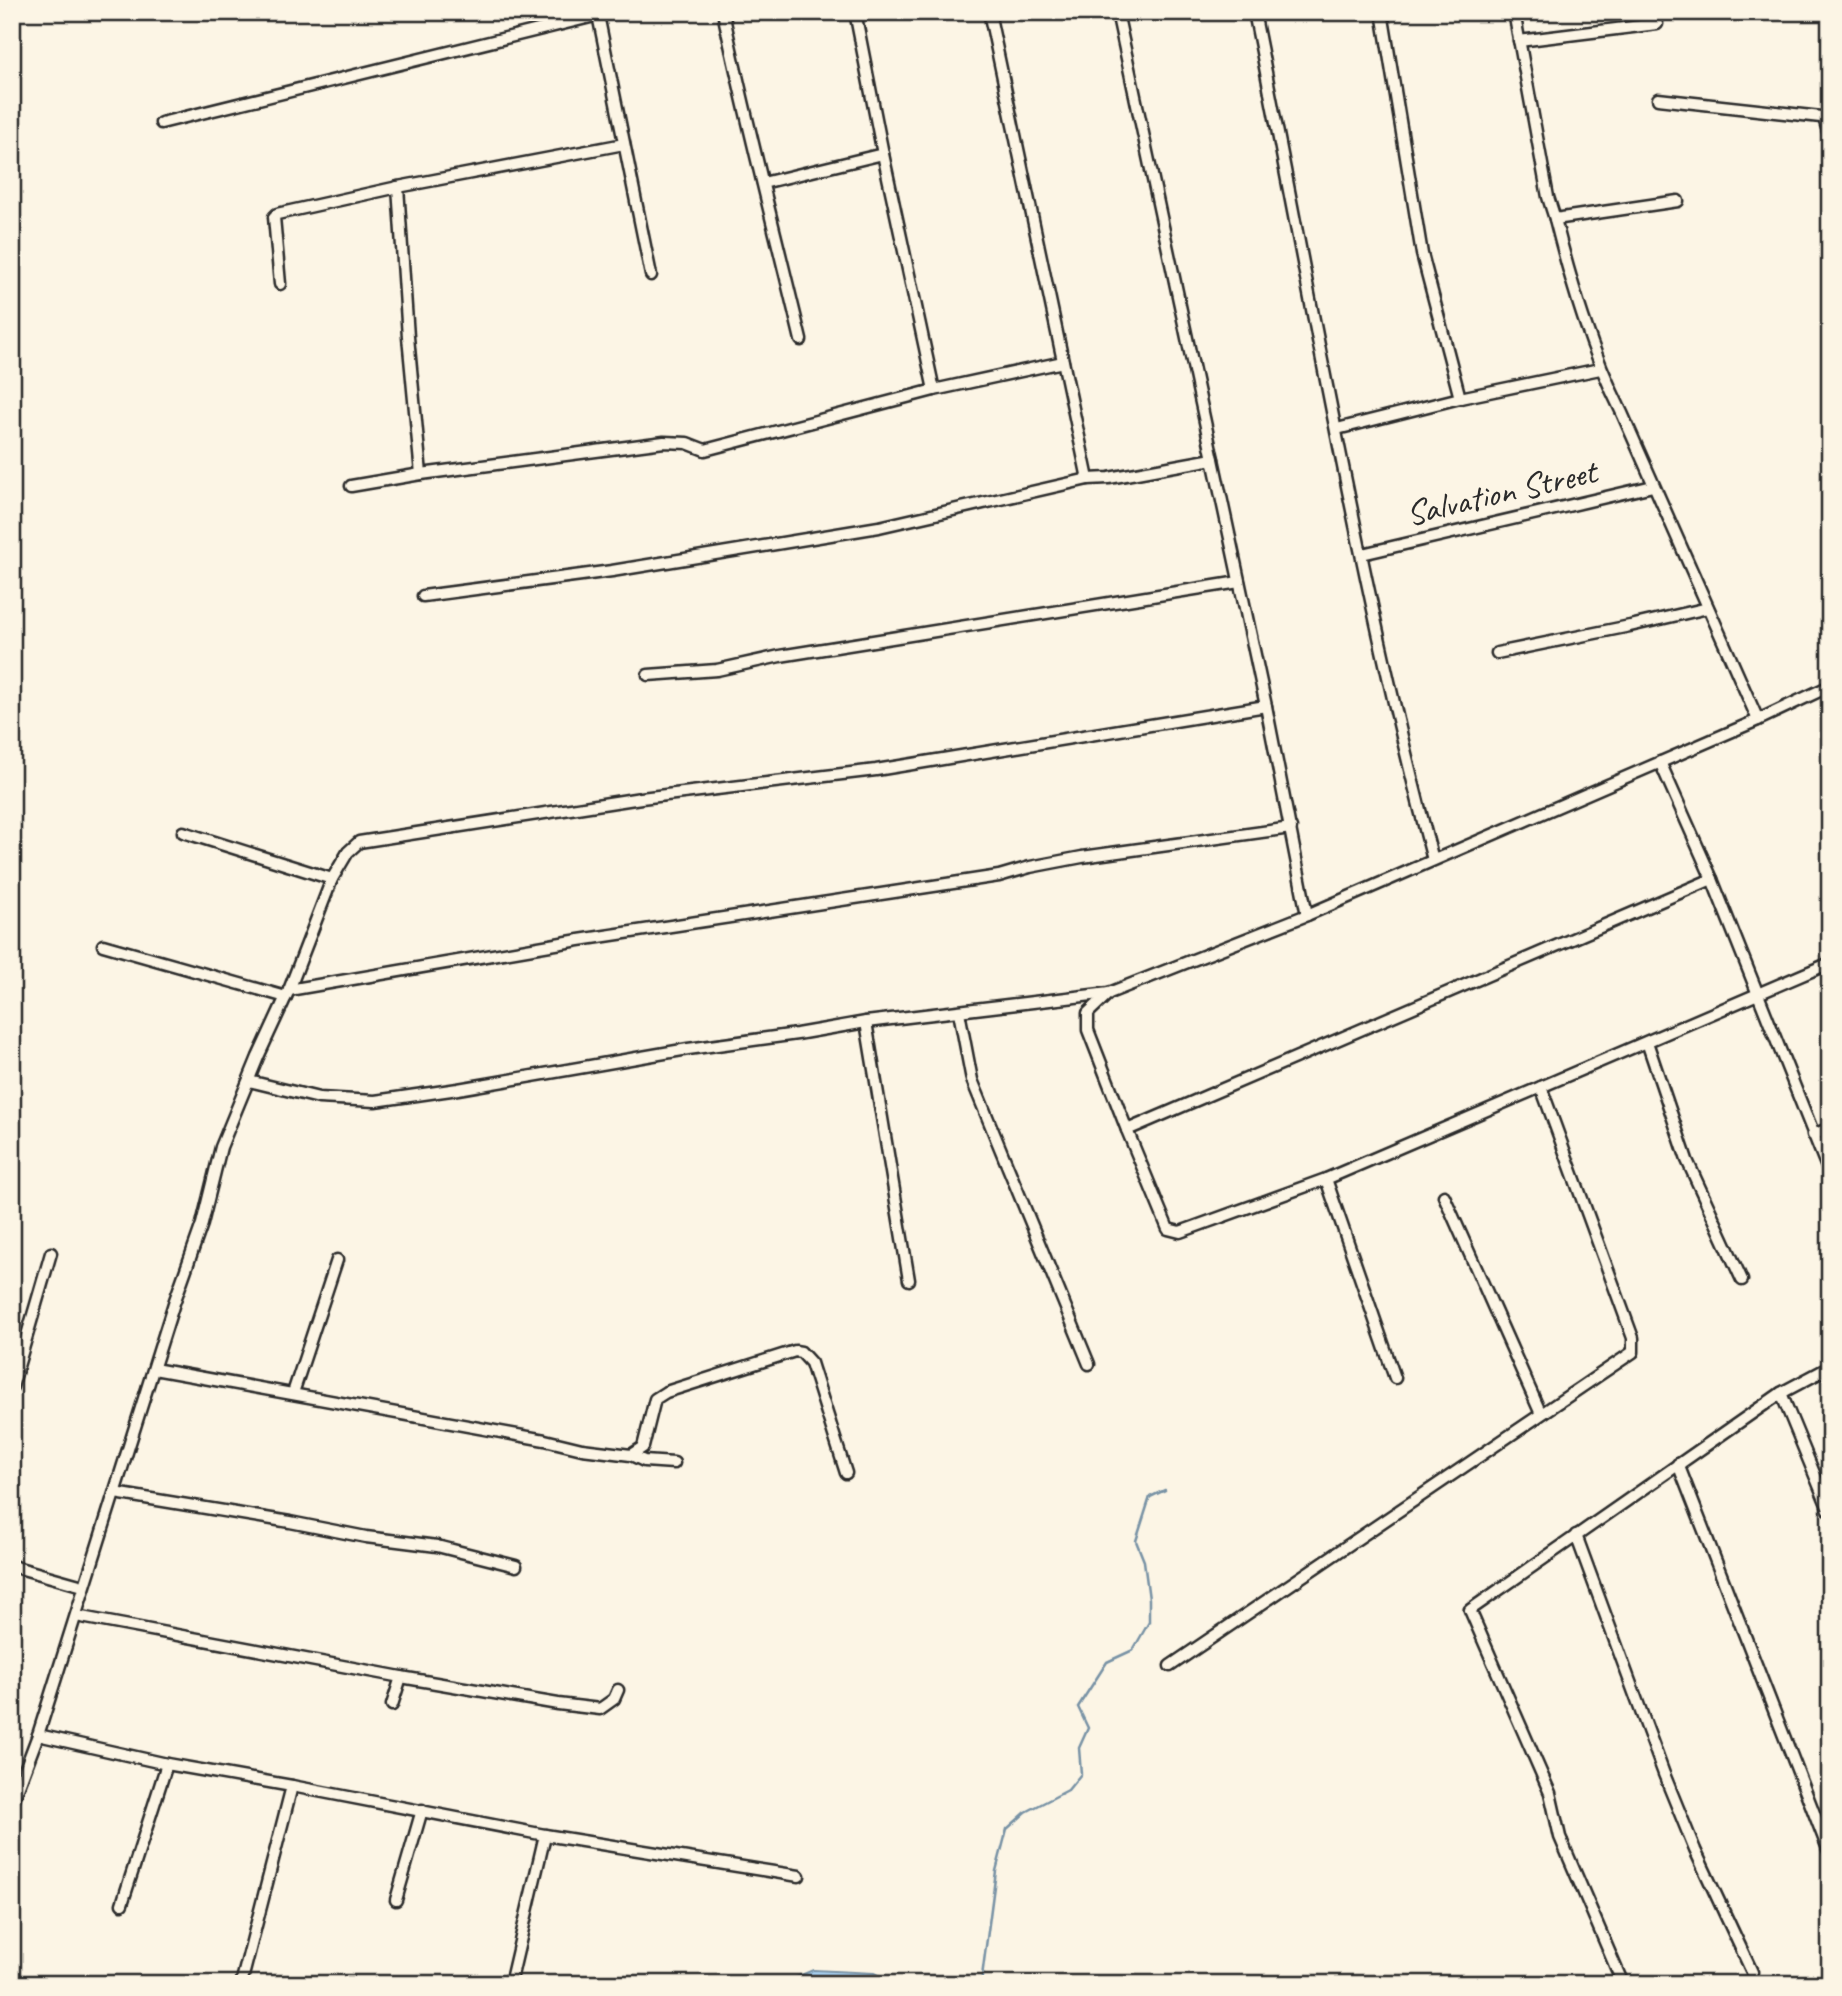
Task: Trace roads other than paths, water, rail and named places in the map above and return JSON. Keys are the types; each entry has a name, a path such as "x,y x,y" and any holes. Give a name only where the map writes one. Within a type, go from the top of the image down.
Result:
{"street":[{"path":"161,123 611,12"},
{"path":"723,12 744,114 801,340"},
{"path":"855,12 934,390"},
{"path":"989,12 1088,480"},
{"path":"1117,12 1266,706 1307,915"},
{"path":"1254,12 1362,554 1406,758 1433,860"},
{"path":"1382,12 1422,254 1460,398"},
{"path":"1514,12 1548,197 1568,271 1600,369 1758,720"},
{"path":"598,15 651,275"},
{"path":"1519,41 1657,24"},
{"path":"1658,99 1827,118 1830,138"},
{"path":"280,284 274,217 277,214 398,187 624,144"},
{"path":"763,183 883,154"},
{"path":"398,187 421,474"},
{"path":"1555,219 1678,201"},
{"path":"351,486 421,474 664,442 687,443 705,450 934,390 1063,362"},
{"path":"1337,429 1460,398 1600,369"},
{"path":"423,596 612,571 879,527 1088,480 1213,459"},
{"name":"Salvation Street","path":"1362,554 1653,486"},
{"path":"648,675 717,670 873,640 1239,582"},
{"path":"1497,653 1708,608"},
{"path":"249,1082 319,1097 375,1101 866,1022 1109,993 1307,915 1758,720 1830,686"},
{"path":"12,1804 38,1735 83,1586 202,1224 221,1147 288,994 332,879 348,852 359,842 642,799 876,770 1266,706"},
{"path":"1660,762 1712,879 1830,1175"},
{"path":"103,945 288,994 592,937 999,876 1030,867 1142,848 1291,828"},
{"path":"183,832 332,879"},
{"path":"1126,1130 1712,879"},
{"path":"1109,993 1088,1013 1088,1030 1168,1229 1180,1232 1326,1179 1830,964"},
{"path":"959,1012 972,1080 1089,1364"},
{"path":"866,1022 909,1280"},
{"path":"1647,1042 1687,1160 1742,1280"},
{"path":"1170,1666 1633,1352 1634,1345 1541,1087"},
{"path":"1813,1135 1830,1128"},
{"path":"1326,1179 1395,1378"},
{"path":"1444,1196 1541,1414"},
{"path":"12,1387 51,1253"},
{"path":"293,1394 337,1260"},
{"path":"631,1455 643,1447 655,1399 666,1392 796,1351 801,1352 811,1363 846,1473"},
{"path":"1623,1984 1560,1837 1550,1793 1470,1610 1781,1393 1830,1367"},
{"path":"154,1369 582,1449 631,1455 644,1461 674,1463"},
{"path":"1781,1393 1830,1512"},
{"path":"1678,1464 1830,1854"},
{"path":"115,1493 366,1537 437,1546 516,1566"},
{"path":"1576,1535 1684,1825 1752,1972"},
{"path":"12,1566 83,1586"},
{"path":"76,1616 558,1704 600,1709 614,1699 618,1690"},
{"path":"392,1705 401,1676"},
{"path":"38,1735 167,1764 545,1835 799,1876"},
{"path":"122,1903 167,1764"},
{"path":"241,1984 292,1786"},
{"path":"396,1900 422,1810"},
{"path":"510,1984 545,1835"}],"water":[{"path":"813,1970 874,1973 896,1984 780,1984"}],"waterway":[{"path":"981,1984 996,1871 1007,1829 1026,1812 1068,1790 1081,1774 1079,1748 1088,1728 1078,1707 1107,1662 1133,1650 1149,1622 1144,1561 1136,1541 1150,1497 1165,1490"}]}
